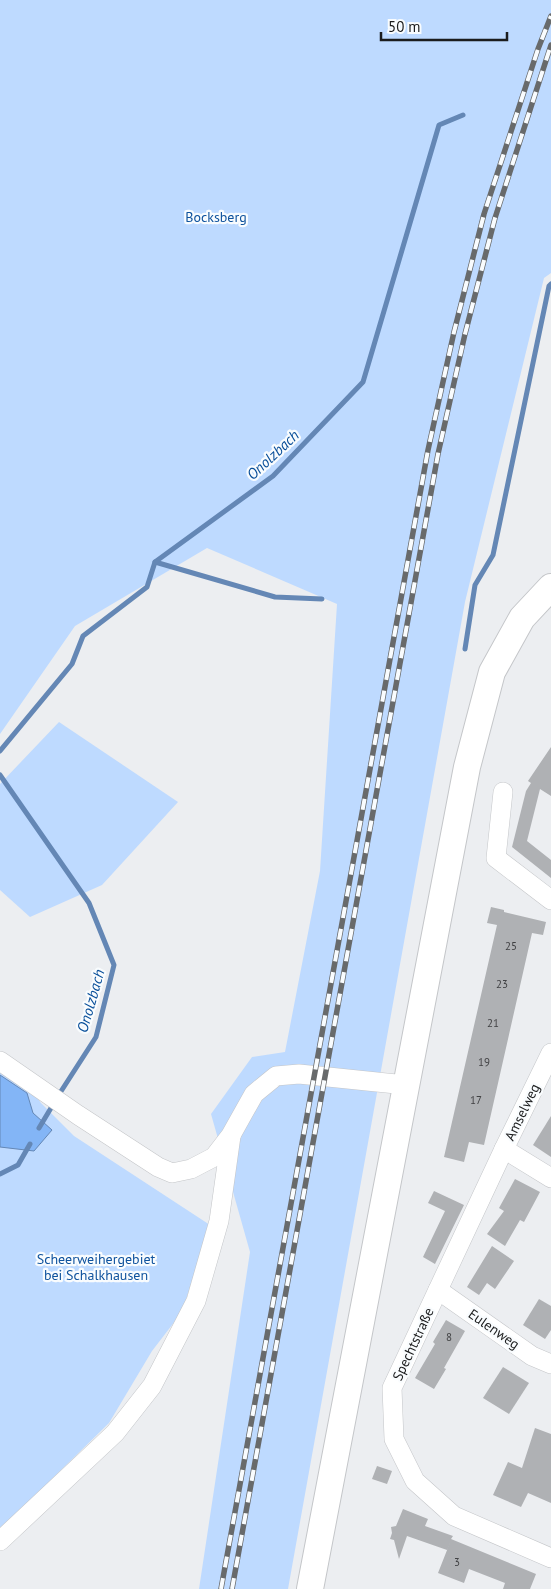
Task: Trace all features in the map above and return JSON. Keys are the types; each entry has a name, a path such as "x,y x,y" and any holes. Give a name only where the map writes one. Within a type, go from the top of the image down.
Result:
{"main road":[{"path":"310,1589 467,767 492,672 522,618 551,587"}],"street":[{"path":"503,792 496,858 551,900"},
{"name":"Amselweg","path":"551,1053 504,1149 551,1178"},
{"path":"0,1061 78,1115 158,1167 172,1173 191,1169 214,1156 231,1135 254,1094 276,1076 299,1074 406,1085"},
{"path":"0,1541 115,1433 152,1386 196,1300 219,1221 231,1135"},
{"name":"Spechtstraße","path":"504,1149 392,1388 394,1439 415,1481 454,1516 551,1558"},
{"name":"Eulenweg","path":"438,1290 532,1356 551,1364"}],"green space":[{"name":"Bocksberg","path":"0,0 551,0 551,273 544,278 465,602 288,1589 199,1589 250,1252 211,1114 252,1057 285,1052 320,871 337,604 207,548 75,626 0,734"},
{"path":"59,722 178,802 102,885 30,917 0,890 0,784"},
{"name":"Scheerweihergebiet bei Schalkhausen","path":"0,1071 28,1086 41,1103 74,1136 210,1225 182,1312 152,1351 109,1423 0,1530"}],"water":[{"path":"0,1075 27,1093 33,1113 52,1130 34,1151 0,1147"}],"building":[{"path":"551,747 551,796 540,789 527,841 551,860 551,878 512,847 526,791 531,783 528,781"},
{"path":"491,907 546,922 543,935 532,933 484,1145 469,1142 464,1162 444,1157 497,925 487,923"},
{"path":"551,1116 551,1157 533,1145"},
{"path":"515,1179 540,1192 524,1222 520,1220 505,1246 487,1234 504,1211 499,1208"},
{"path":"434,1191 464,1205 435,1264 423,1257 445,1211 428,1203"},
{"path":"492,1246 514,1261 495,1289 487,1283 479,1295 467,1287"},
{"path":"539,1299 551,1306 551,1330 545,1339 523,1325"},
{"path":"446,1320 465,1331 434,1389 415,1378 435,1344 433,1342"},
{"path":"503,1367 529,1383 509,1414 483,1398"},
{"path":"535,1428 551,1434 551,1503 528,1493 521,1507 493,1495 508,1462 522,1468"},
{"path":"377,1466 392,1471 387,1484 372,1479"},
{"path":"403,1509 428,1519 425,1526 453,1536 451,1539 536,1574 530,1589 503,1589 505,1583 469,1569 464,1583 438,1573 451,1540 447,1550 407,1536 399,1559 394,1540 390,1539 391,1527 396,1526"}],"waterway":[{"name":"Onolzbach","path":"0,751 72,664 83,636 147,587 155,562 273,476 363,382 439,125 463,115"},
{"path":"465,649 475,585 493,555 549,286 551,284"},
{"path":"155,562 275,597 322,599"},
{"name":"Onolzbach","path":"0,775 89,903 114,965 96,1037 58,1096"},
{"name":"Onolzbach","path":"39,1128 54,1103"},
{"name":"Onolzbach","path":"0,1174 18,1165 30,1144"}],"railway":[{"path":"221,1589 428,450 454,332 484,214 538,49 551,16"},
{"path":"232,1589 438,454 465,334 495,218 551,45"}]}
